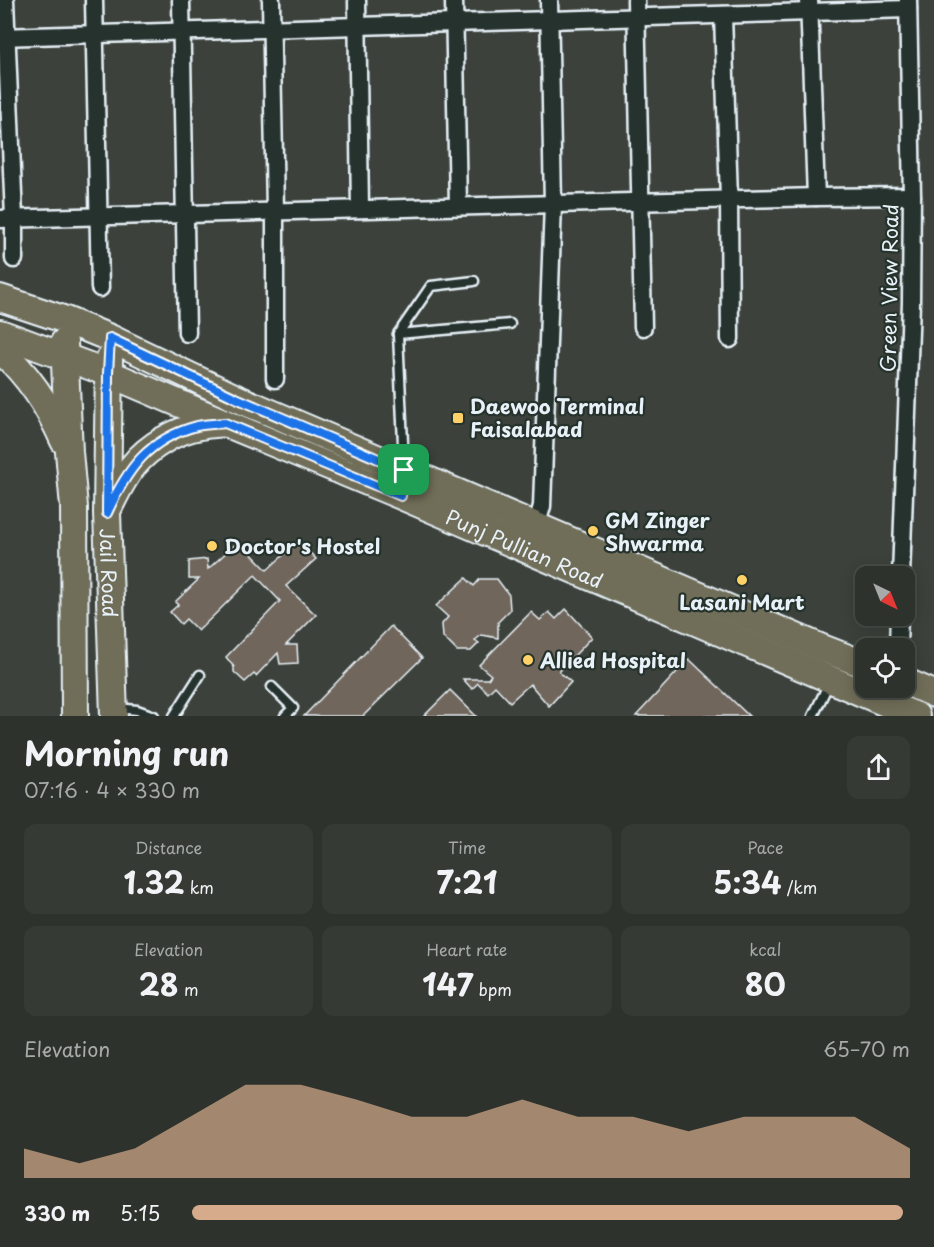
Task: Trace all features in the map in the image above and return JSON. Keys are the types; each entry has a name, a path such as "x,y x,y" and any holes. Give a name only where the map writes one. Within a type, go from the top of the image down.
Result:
{"main road":[{"path":"0,298 110,338"},
{"name":"Jail Road","path":"63,319 74,507 75,716"},
{"path":"0,333 65,357"},
{"name":"Punj Pullian Road","path":"110,338 236,398 403,483 831,680 855,686"},
{"name":"Jail Road","path":"110,338 107,513 114,712"},
{"path":"0,350 34,387 54,418 69,452"},
{"name":"Punj Pullian Road","path":"65,357 225,423 536,526 855,662"},
{"path":"107,513 119,487 133,465 152,447 174,434 199,426 225,423"},
{"path":"915,686 934,694"},
{"name":"Punj Pullian Road","path":"894,698 916,716"}],"street":[{"path":"5,0 3,37 7,219 14,259"},
{"path":"94,0 100,288"},
{"path":"181,0 187,333"},
{"path":"271,0 275,379"},
{"path":"357,0 360,209"},
{"path":"454,0 458,206"},
{"path":"536,526 542,506 553,204 549,0"},
{"path":"636,0 643,327"},
{"path":"3,37 723,15 809,6 908,4"},
{"name":"Green View Road","path":"901,566 911,303 912,196 908,4"},
{"path":"809,6 816,197"},
{"path":"723,15 729,199 730,339"},
{"path":"7,219 912,196"}],"lane":[{"path":"403,483 398,334 431,286 474,281"},
{"path":"398,334 510,324"},
{"path":"174,716 200,675"},
{"path":"813,716 831,680"},
{"path":"272,687 293,708 285,716"},
{"path":"114,712 137,710 154,716"}],"building":[{"path":"239,541 267,570 299,541 316,559 286,586 316,615 286,645 297,645 298,663 280,664 278,653 256,676 254,674 245,682 234,672 234,667 226,657 280,601 255,575 198,631 186,619 181,624 170,612 178,605 175,602 199,579 189,579 189,561 207,559 208,569"},
{"name":"Allied Hospital","path":"466,578 474,586 480,579 497,579 509,595 510,610 498,622 498,638 482,635 475,640 479,643 471,651 457,651 443,637 442,624 448,617 436,606"},
{"name":"Allied Hospital","path":"566,609 592,637 559,672 571,682 549,706 530,684 510,702 495,686 488,693 478,683 472,689 463,679 488,679 491,675 479,665 531,612 540,620 549,612 556,619"},
{"path":"391,626 422,658 363,716 304,716"},
{"name":"Allied Hospital","path":"689,659 749,716 636,716"},
{"path":"450,690 476,716 424,716"}],"place":[{"name":"Daewoo Terminal Faisalabad","path":"458,418"},
{"name":"GM Zinger Shwarma","path":"593,531"},
{"name":"Doctor's Hostel","path":"212,546"},
{"name":"Lasani Mart","path":"742,580"},
{"name":"Allied Hospital","path":"528,660"}],"route":[{"path":"110,338 236,398 404,470 401,496 225,423 199,426 174,434 152,447 133,465 119,487 107,513 110,338"}]}
